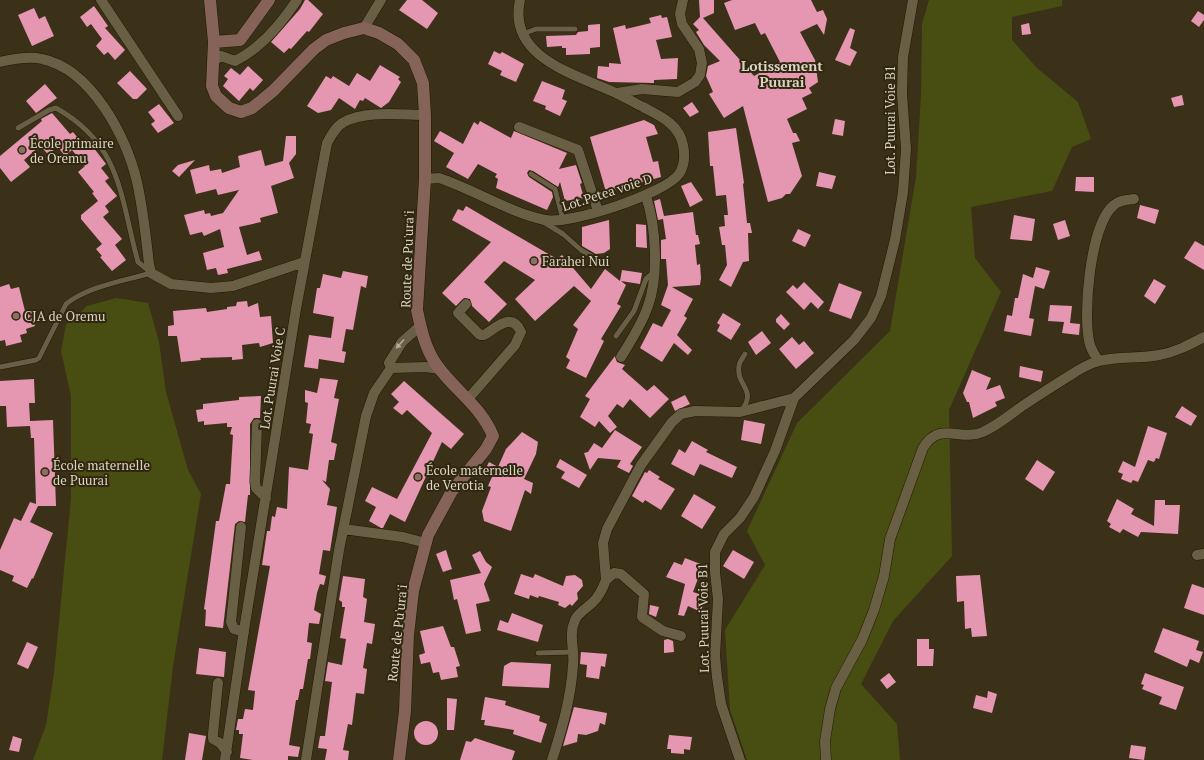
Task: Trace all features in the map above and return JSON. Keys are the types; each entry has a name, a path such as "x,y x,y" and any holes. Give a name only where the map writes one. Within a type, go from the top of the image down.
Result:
{"main road":[{"path":"210,0 214,42 212,86 216,96 230,108 241,112 252,108 273,91 314,48 326,40 344,33 364,28"},
{"path":"214,42 240,40 269,0"},
{"name":"Route de Pu'ura'i","path":"364,28 379,33 398,44 414,60 422,83 425,115 425,179 417,310 420,326 424,339 436,364 486,420 493,436 486,449 452,491 428,535 413,591 408,635 405,711 398,760"}],"street":[{"path":"101,0 178,116"},
{"path":"214,61 221,56 235,61 248,55 270,34 297,0"},
{"path":"364,28 382,0"},
{"name":"Lot.Petea voie D","path":"425,179 439,178 536,218 547,221 563,221 646,196 672,182 684,165 683,144 679,133 672,124 662,116 617,93 548,62 529,44 523,34 519,15 520,0"},
{"path":"617,93 642,89 678,92 695,82 700,75 702,63 698,49 682,24 680,14 683,0"},
{"name":"Lot. Puurai Voie B1","path":"740,760 721,704 717,677 716,656 718,599 715,572 715,552 724,534 740,518 754,497 775,451 794,398 854,340 871,318 889,270 903,192 906,150 902,94 903,57 914,0"},
{"path":"0,62 28,58 42,59 59,64 76,75 90,88 106,109 123,143 136,180 152,273 171,284 188,287 218,288 234,286 304,262"},
{"name":"Lot. Puurai Voie C","path":"226,756 244,632 304,262 313,226 327,143 336,129 344,122 355,118 390,114 425,115"},
{"path":"519,127 578,150 598,211"},
{"path":"621,357 638,330 649,304 654,272 655,251 653,227 646,196"},
{"path":"1099,361 1090,344 1087,315 1090,269 1094,247 1099,230 1112,206 1122,200 1134,199"},
{"path":"466,304 458,314 480,335 484,335 503,322 514,323 519,327 521,332 515,346 485,378 468,400"},
{"path":"306,760 343,528 371,400 391,368 389,363 395,350 420,326"},
{"path":"826,760 825,741 830,710 836,688 862,640 874,610 884,576 890,539 923,448 928,440 936,434 944,432 969,434 986,430 1087,365 1099,361 1159,355 1183,349 1204,337"},
{"path":"391,368 425,367 441,369"},
{"name":"Lot. Puurai Voie B1","path":"606,580 603,543 607,529 641,465 672,422 682,414 695,411 740,412 794,398"},
{"name":"Lot. Puurai Voie C","path":"257,424 255,482 256,488 266,498"},
{"path":"240,527 231,622 234,629 244,632"},
{"path":"343,528 403,537 426,543"},
{"name":"Lot. Puurai Voie B1","path":"606,580 614,572 621,574 644,594 642,618 663,631 681,636"},
{"path":"552,760 562,731 572,678 574,663 571,634 576,618 601,592 606,580"},
{"name":"Lot. Puurai Voie C","path":"218,683 212,734 213,739 220,743 226,756"}],"lane":[{"path":"523,34 536,29 575,30"},
{"path":"18,128 49,110 56,108 71,116 98,141 109,158 116,176 138,262 152,273"},
{"path":"531,174 555,189 563,221"},
{"path":"536,218 563,234 581,250 597,259"},
{"path":"616,336 634,311 646,279 654,272"},
{"path":"0,368 39,358 66,304 74,298 105,286 152,273"},
{"path":"740,412 748,402 748,394 741,380 739,366 745,354"},
{"path":"538,653 572,652"}],"green space":[{"path":"929,0 1062,0 1062,6 1012,17 1012,40 1037,68 1078,102 1091,139 1072,147 1052,191 971,207 975,258 1001,292 949,410 952,556 893,621 861,684 897,724 900,760 747,760 730,710 725,630 765,565 747,531 797,423 890,331 916,177 921,95 922,24"},
{"path":"116,298 148,303 159,342 166,392 188,470 201,494 173,666 162,760 33,760 46,725 54,673 71,498 71,396 61,351 66,325 87,306"}],"building":[{"path":"305,0 308,0 323,14 309,32 307,31 291,49 289,48 284,53 271,42 300,9"},
{"path":"407,0 422,0 438,13 427,29 399,10"},
{"path":"699,0 714,0 714,13 703,18 754,76 780,62 765,33 761,35 755,23 735,30 724,3 732,0 811,0 817,12 823,10 827,19 824,35 817,24 800,32 815,60 818,82 809,88 812,93 802,98 807,109 787,119 793,133 796,133 800,141 792,143 802,176 790,194 786,194 782,198 768,202 743,106 724,118 709,94 713,92 706,76 708,66 720,61 704,45 696,32 699,30 693,24 700,17"},
{"path":"94,6 108,26 105,28 125,50 115,60 108,52 104,55 96,46 102,39 91,24 87,27 80,17"},
{"path":"34,8 39,19 45,16 54,36 32,46 18,15"},
{"path":"1198,11 1204,15 1204,20 1199,27 1191,21"},
{"path":"661,15 662,18 667,17 672,37 656,40 661,59 678,58 677,79 654,80 654,83 609,82 597,78 598,66 609,67 609,63 621,64 613,28 625,25 626,29 651,23 649,18"},
{"path":"1029,23 1031,34 1022,35 1021,25"},
{"path":"600,24 600,47 590,48 590,54 566,55 566,48 562,48 562,46 547,47 546,36 576,35 578,32 588,31 588,25"},
{"path":"850,28 855,30 850,48 857,52 850,66 835,60"},
{"path":"494,51 500,54 502,52 524,64 516,82 500,75 502,71 488,64"},
{"path":"380,65 400,77 398,79 401,82 389,102 381,108 365,98 363,101 360,100 355,109 339,98 331,110 318,113 307,106 326,76 331,79 333,76 349,86 357,73 370,81"},
{"path":"248,66 263,80 253,91 250,88 239,101 223,86 228,79 224,76 231,68 240,75"},
{"path":"130,71 147,89 137,99 133,99 117,83"},
{"path":"542,81 565,90 562,99 567,101 560,116 545,109 546,106 533,101"},
{"name":"École primaire de Oremu","path":"45,84 57,98 36,113 26,101"},
{"path":"1182,95 1184,105 1174,107 1171,98"},
{"path":"692,102 699,112 690,117 683,108"},
{"path":"159,104 174,123 158,133 151,124 155,121 148,112"},
{"path":"52,113 70,134 73,132 82,143 87,139 106,164 101,168 109,178 105,181 117,196 105,206 109,212 103,217 122,239 115,245 126,260 112,271 100,257 102,256 96,249 102,244 81,219 81,215 98,201 92,193 94,192 78,172 85,166 72,150 65,156 57,146 49,155 40,146 24,160 30,167 11,182 0,168 0,156 42,121 41,119"},
{"path":"835,119 845,121 843,136 832,134"},
{"path":"644,120 654,125 658,134 646,137 653,162 658,161 661,177 606,192 590,137"},
{"path":"480,121 511,138 514,131 567,153 559,169 576,165 582,183 580,184 584,198 565,201 560,182 558,187 529,170 527,173 529,177 552,192 553,197 547,210 496,188 498,179 495,177 497,174 478,164 468,179 446,167 454,153 434,141 440,131 463,144 474,122 478,125"},
{"path":"736,128 744,183 747,223 750,223 752,233 748,233 749,261 743,262 731,287 719,280 727,265 725,245 722,245 719,227 725,226 724,215 728,215 726,195 716,196 713,166 710,166 708,132"},
{"path":"286,136 296,136 296,154 289,163 294,178 271,186 278,213 260,218 261,222 239,227 247,255 259,251 262,260 227,269 228,273 218,275 216,268 207,270 203,253 224,247 220,229 204,236 202,232 190,235 184,215 204,210 205,214 210,213 211,216 223,213 239,190 218,195 216,189 196,194 190,170 209,165 210,171 221,169 222,173 240,167 238,156 261,150 265,166 283,161"},
{"path":"195,160 179,177 172,171 178,165"},
{"path":"819,172 836,176 832,189 816,186"},
{"path":"1076,177 1094,177 1094,192 1075,191"},
{"path":"691,182 703,200 690,207 681,186"},
{"path":"660,199 664,216 693,212 696,235 698,235 700,244 695,245 697,265 700,264 701,278 700,285 672,287 693,299 684,316 687,318 677,335 692,350 688,355 674,343 662,362 640,348 653,323 662,327 671,310 661,305 668,285 666,259 661,259 661,240 666,239 663,219 658,220 654,201"},
{"path":"1140,205 1159,210 1155,224 1137,218"},
{"path":"466,206 557,259 562,255 591,289 605,269 620,281 622,270 642,273 640,284 621,281 626,285 617,304 621,306 601,339 604,341 586,378 566,368 570,360 566,357 578,329 573,325 591,301 574,286 535,321 515,299 535,280 504,261 484,282 507,304 489,322 472,306 470,299 464,298 456,306 442,293 491,242 452,220 458,209 463,211"},
{"path":"1014,215 1035,219 1032,241 1010,239"},
{"path":"609,220 610,249 604,253 596,254 582,246 582,227"},
{"path":"1065,220 1070,236 1058,240 1053,224"},
{"path":"636,224 646,225 647,248 636,247"},
{"path":"798,229 811,235 805,247 792,241"},
{"path":"1195,241 1204,246 1204,270 1184,258"},
{"path":"1036,267 1050,271 1044,289 1035,286 1029,318 1034,319 1031,336 1004,331 1007,315 1012,316 1015,298 1018,298 1023,274 1033,278"},
{"path":"343,271 368,276 366,288 361,286 353,330 346,329 342,351 346,352 344,363 319,359 318,369 304,367 309,335 331,338 334,317 313,313 317,288 320,288 323,274 341,278"},
{"path":"1154,279 1166,286 1155,304 1144,296"},
{"path":"804,282 824,302 818,309 811,302 804,310 786,292 793,285 797,289"},
{"path":"839,283 862,292 851,319 829,311"},
{"name":"CJA de Oremu","path":"9,284 11,289 19,287 25,311 30,310 35,326 26,329 27,333 20,335 22,342 6,346 5,340 0,341 0,287"},
{"path":"247,301 248,307 258,303 260,317 271,316 273,343 260,347 259,343 242,345 243,359 232,360 232,357 200,358 201,360 181,362 177,336 168,336 168,326 174,325 173,311 206,308 207,312 227,309 227,307 236,306 237,302"},
{"path":"1050,305 1072,306 1070,323 1080,324 1079,335 1062,333 1064,322 1048,321"},
{"path":"723,313 741,324 731,340 717,331 720,325 717,323"},
{"path":"781,314 790,324 784,330 776,322 776,319"},
{"path":"762,331 771,343 756,355 748,342"},
{"path":"792,337 799,345 804,341 814,353 796,369 779,349"},
{"path":"615,356 617,362 625,365 622,369 647,391 654,385 669,399 650,418 630,399 623,408 617,404 608,416 617,427 610,433 599,421 595,427 580,417 590,399 585,396"},
{"path":"1020,366 1043,371 1041,382 1019,377"},
{"path":"972,370 991,378 986,390 1000,385 1005,398 995,402 997,406 973,418 969,402 967,402 963,393"},
{"path":"320,378 338,380 334,398 339,399 331,442 337,444 334,460 329,460 326,482 322,480 330,489 327,505 337,507 330,551 323,550 319,574 326,576 324,585 320,584 314,610 321,614 319,624 309,623 307,642 312,643 310,659 308,659 303,689 300,689 298,700 296,700 289,745 300,747 298,757 288,756 288,760 253,760 240,758 243,734 239,734 239,730 236,730 238,719 243,719 245,709 253,710 255,691 248,690 270,566 262,565 267,531 270,531 272,516 275,517 277,507 287,509 289,467 308,470 313,434 309,433 311,424 306,423 308,403 305,402 305,390 317,393"},
{"path":"34,379 35,403 29,403 30,421 53,420 56,506 38,506 30,522 53,533 33,579 32,578 27,588 12,581 14,576 0,570 0,550 14,518 21,521 30,502 36,504 34,438 31,438 30,426 7,427 6,406 0,406 0,381"},
{"path":"404,381 464,434 451,449 442,442 405,522 390,514 383,528 381,528 369,521 376,507 365,501 372,487 397,499 432,433 407,410 402,415 393,408 399,402 391,394"},
{"path":"685,395 690,404 675,411 671,402"},
{"path":"261,396 260,418 254,418 250,424 250,495 248,495 245,522 239,521 235,524 223,628 205,626 206,610 204,609 216,521 219,521 226,484 230,484 233,435 230,434 232,427 227,427 227,423 204,425 204,421 198,422 196,410 203,409 203,404 239,400 239,397"},
{"path":"1182,406 1197,416 1191,426 1175,417"},
{"path":"744,420 765,424 761,444 741,440"},
{"path":"1148,426 1167,433 1159,459 1156,458 1154,462 1148,460 1138,482 1133,480 1131,483 1121,479 1123,474 1118,472 1123,461 1135,467"},
{"path":"615,430 642,447 630,464 633,466 629,473 617,467 621,460 598,458 590,470 584,453 588,452 594,443 602,448"},
{"path":"522,432 538,442 536,454 524,479 533,483 531,494 525,490 511,531 484,521 482,511 491,487 488,486 492,477 484,472 489,462 498,467 506,449"},
{"path":"692,441 708,450 706,452 737,467 732,478 700,464 694,476 671,464 679,449 685,453"},
{"path":"560,459 587,475 579,488 561,478 565,472 556,467"},
{"path":"1037,460 1055,472 1043,491 1025,479"},
{"path":"649,470 660,477 658,479 675,489 661,510 645,500 643,503 632,496 645,472 647,473"},
{"path":"694,494 716,507 702,529 681,516"},
{"path":"1117,499 1134,509 1131,514 1154,526 1155,500 1165,500 1165,505 1180,505 1178,534 1141,532 1138,537 1123,529 1120,533 1109,527 1111,524 1107,521"},
{"path":"446,550 452,569 443,572 436,554"},
{"path":"733,550 754,562 744,579 723,566"},
{"path":"480,551 486,562 492,567 484,584 490,601 476,604 481,631 466,634 457,599 454,600 450,580 481,573 472,555"},
{"path":"685,558 703,565 693,592 705,596 701,612 688,606 684,616 678,615 685,584 666,577 674,562 682,565"},
{"path":"521,574 533,578 535,574 563,586 566,576 575,575 582,580 583,586 577,593 578,599 572,606 570,604 565,608 558,605 559,602 539,596 538,598 530,595 529,599 514,594"},
{"path":"980,575 987,636 972,637 971,628 965,629 964,601 957,602 956,576"},
{"path":"343,576 365,579 363,597 367,599 364,622 375,624 372,644 367,643 363,668 367,669 364,694 356,693 352,725 348,724 343,750 349,751 348,760 325,760 327,749 318,748 320,736 325,736 332,682 325,681 328,662 342,665 346,639 340,638 345,607 342,607 342,602 339,600"},
{"path":"1192,584 1204,588 1204,615 1184,608"},
{"path":"650,605 659,607 656,617 649,614"},
{"path":"512,613 543,625 538,642 497,630 500,620 508,623"},
{"path":"443,626 451,647 454,647 460,666 456,667 458,677 441,680 439,672 433,673 430,662 421,664 419,655 425,653 420,631"},
{"path":"1163,628 1199,641 1196,650 1203,652 1199,663 1190,659 1187,667 1154,652"},
{"path":"668,639 673,641 674,652 664,653 664,640"},
{"path":"917,639 929,639 929,649 934,649 933,666 917,666"},
{"path":"27,642 38,647 28,669 17,664"},
{"path":"199,648 226,652 224,677 196,674"},
{"path":"581,652 607,654 605,667 601,666 599,679 586,677 587,665 580,664"},
{"path":"511,662 551,664 549,688 502,686 504,666"},
{"path":"889,673 896,682 887,689 880,680"},
{"path":"1145,673 1184,687 1176,710 1159,704 1162,697 1142,689 1144,685 1141,684"},
{"path":"988,691 997,694 992,713 973,708 976,695 987,698"},
{"path":"485,697 506,701 505,705 540,716 539,721 547,724 541,743 513,734 514,730 484,725 485,720 481,720"},
{"path":"447,698 457,699 454,730 447,730"},
{"path":"574,707 607,713 605,725 600,723 598,731 586,735 578,734 577,742 563,746"},
{"path":"426,721 435,724 438,733 435,742 426,745 417,742 414,733 417,724"},
{"path":"189,733 206,736 202,760 185,760"},
{"path":"669,735 692,737 690,750 684,749 684,754 671,753 671,749 667,749"},
{"path":"13,736 22,739 19,752 9,750"},
{"path":"475,738 515,751 512,760 460,760 466,741 471,742"},
{"path":"1131,745 1146,747 1144,760 1129,758"}],"place":[{"name":"École primaire de Oremu","path":"22,150"},
{"name":"Farahei Nui","path":"534,261"},
{"name":"CJA de Oremu","path":"16,316"},
{"name":"École maternelle de Puurai","path":"45,472"},
{"name":"École maternelle de Verotia","path":"418,477"}],"district":[{"name":"Lotissement Puurai","path":"782,74"}]}
